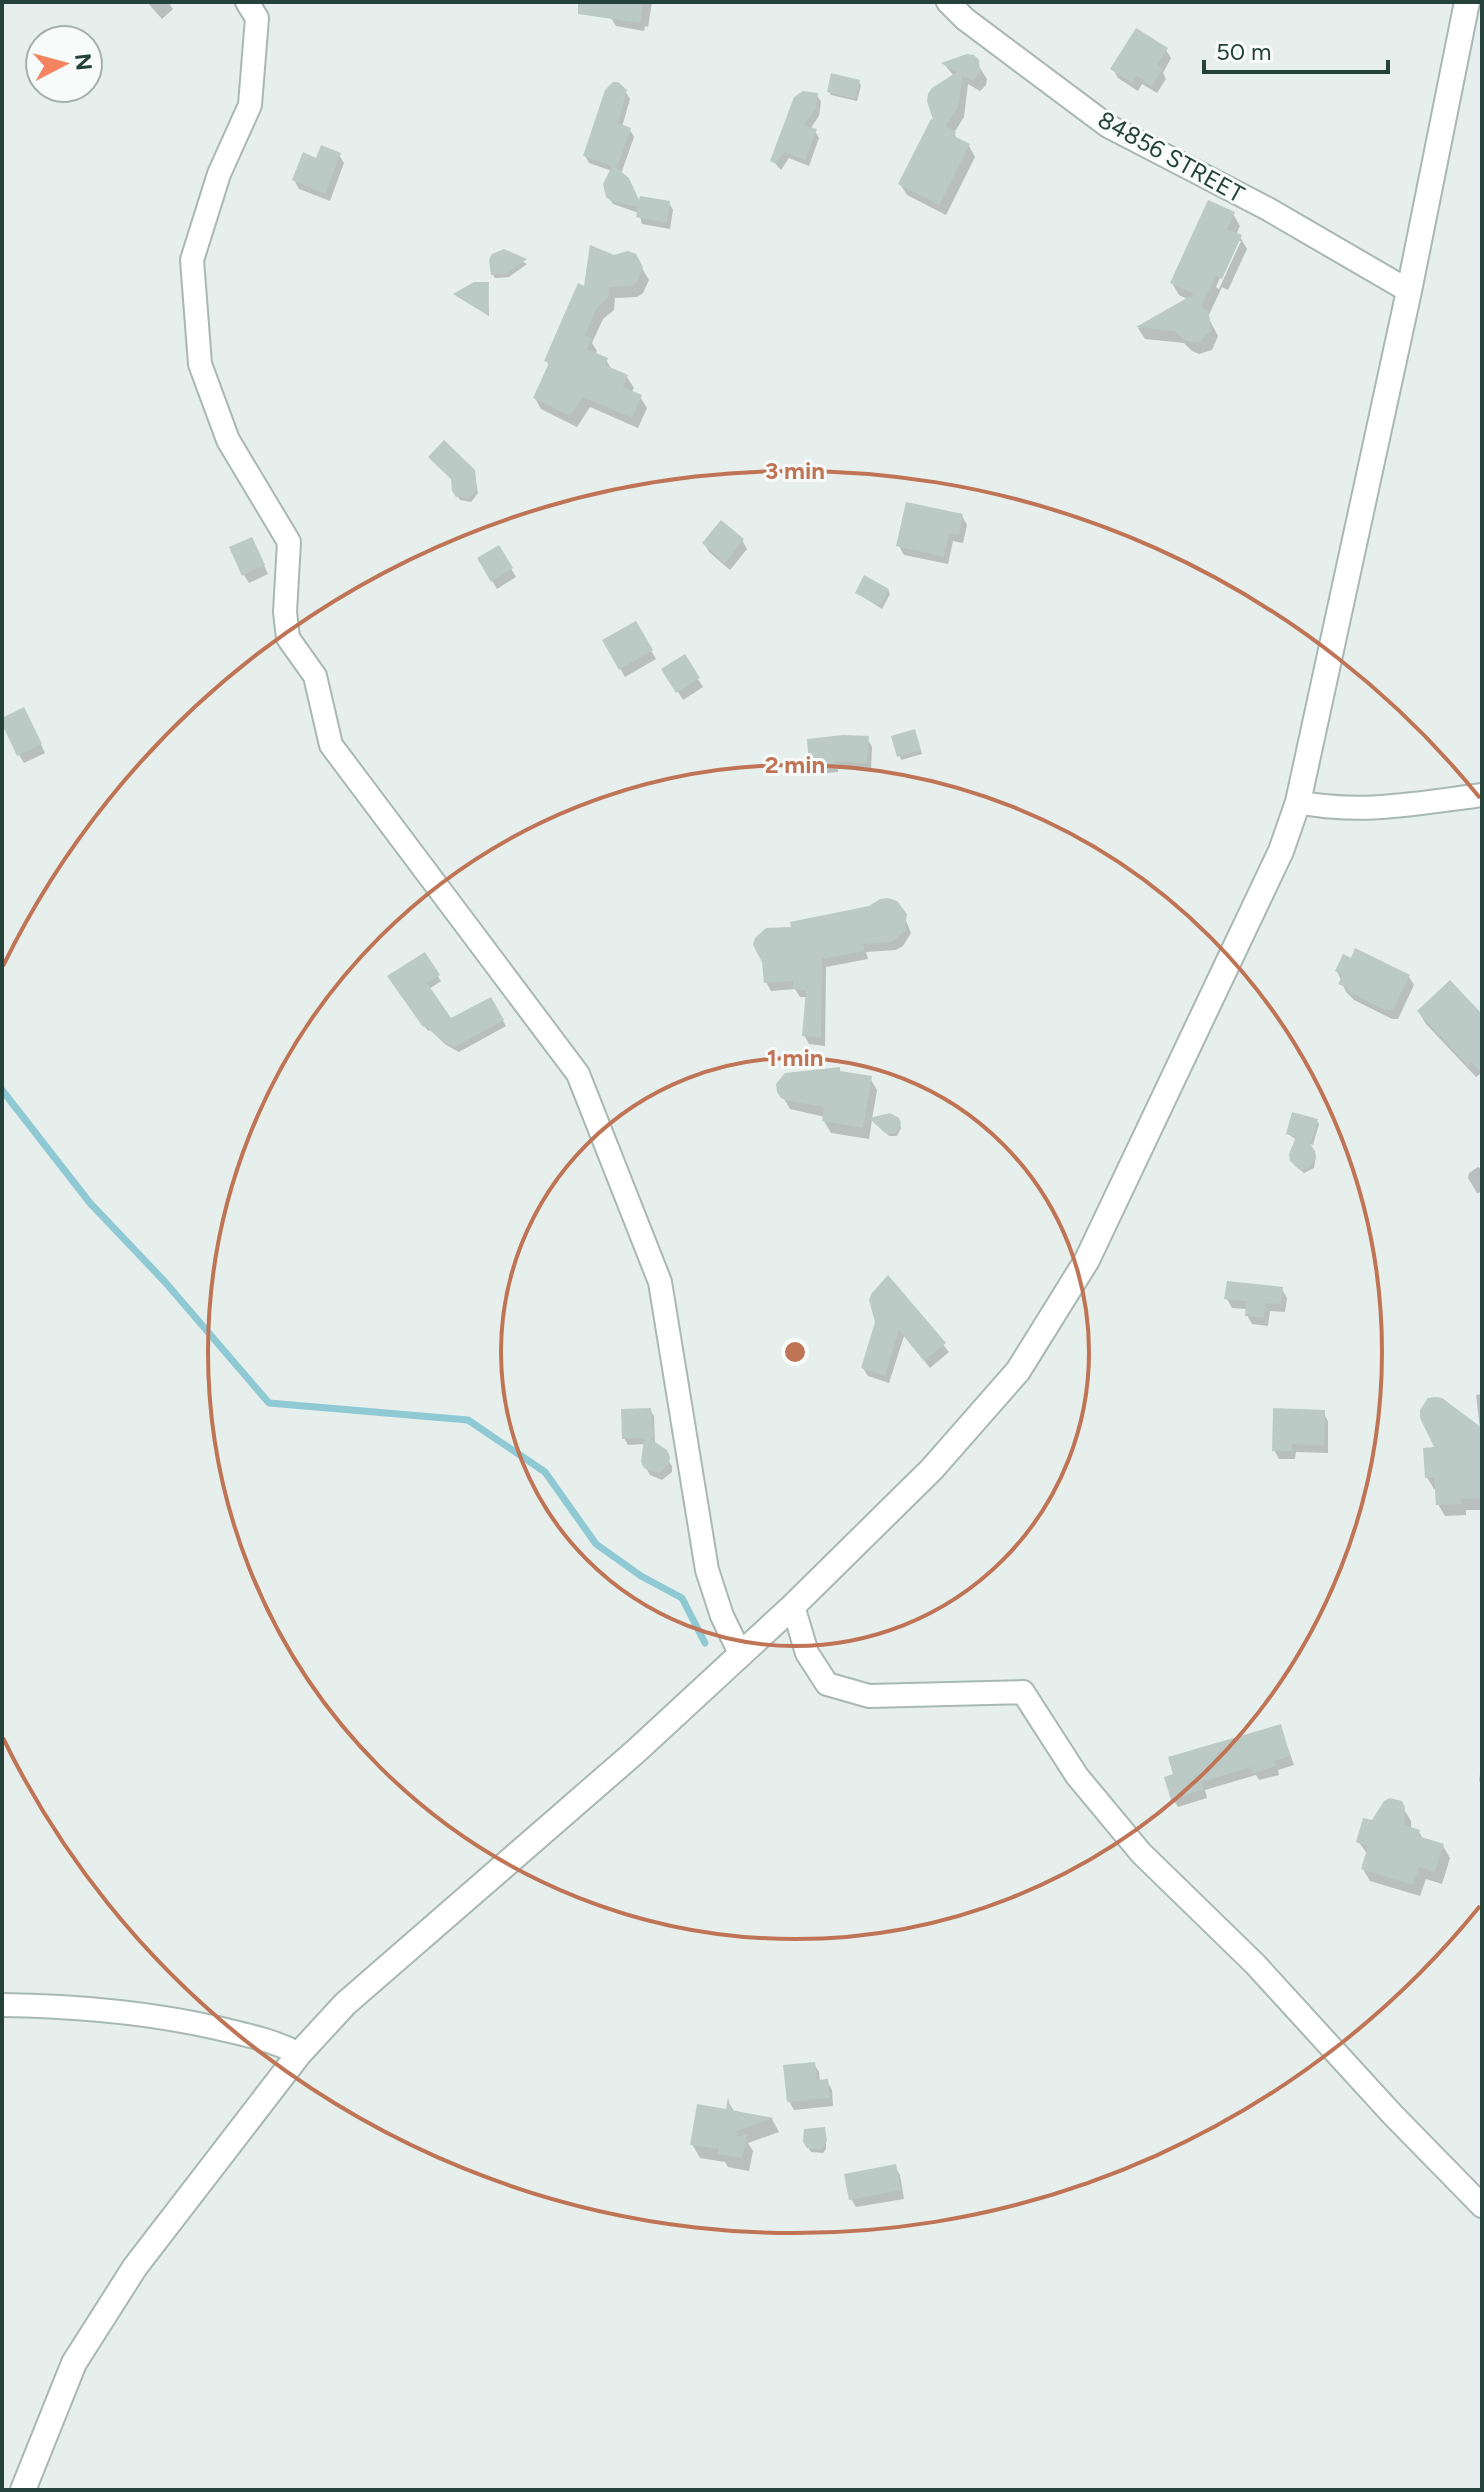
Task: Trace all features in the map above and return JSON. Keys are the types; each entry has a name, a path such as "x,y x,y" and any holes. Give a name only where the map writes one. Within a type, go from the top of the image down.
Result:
{"street":[{"path":"247,2 257,18 250,105 219,174 192,260 200,364 228,440 289,542 285,612 288,638 315,676 331,745 578,1074 660,1282 707,1570 722,1616 741,1655"},
{"name":"84856 STREET","path":"948,2 965,19 1108,126 1268,209 1409,291"},
{"path":"23,2490 74,2363 135,2267 299,2054 345,2004 635,1752 741,1655 932,1469 1018,1371 1087,1260 1281,851 1298,802 1409,291 1467,2"},
{"path":"1298,802 1323,807 1392,807 1482,795"},
{"path":"793,1606 807,1653 827,1684 869,1696 1023,1692 1077,1776 1141,1853 1255,1964 1392,2114 1482,2206"},
{"path":"2,2005 58,2006 155,2015 266,2040 299,2054"}],"building":[{"path":"578,2 643,2 640,23 578,14"},
{"path":"1136,28 1168,48 1157,65 1163,69 1152,86 1137,76 1132,83 1110,69"},
{"path":"967,54 979,60 980,73 973,81 962,75 959,105 946,126 956,132 954,136 970,144 939,205 898,184 933,120 928,94 957,72 941,63"},
{"path":"831,73 860,80 855,99 827,92"},
{"path":"613,82 618,82 627,90 618,123 631,128 615,167 629,178 639,200 640,196 670,201 667,223 636,217 638,207 611,201 606,197 603,184 612,166 583,156 605,90"},
{"path":"803,91 818,93 816,108 804,125 817,129 805,160 784,152 776,164 770,161 794,97"},
{"path":"321,145 341,153 325,194 292,180 303,152 316,158"},
{"path":"1208,200 1235,212 1227,229 1242,235 1222,279 1216,276 1201,306 1209,314 1211,331 1199,342 1191,342 1175,331 1136,327 1194,294 1170,283"},
{"path":"590,245 614,255 628,251 636,254 643,267 637,282 631,286 609,287 608,298 597,308 585,335 591,338 587,349 608,358 605,365 628,375 623,387 642,395 632,418 583,397 570,416 533,398 549,363 544,361 578,283 584,286"},
{"path":"504,249 527,259 506,274 491,275 489,260 492,254"},
{"path":"474,282 489,282 488,315 453,294"},
{"path":"444,440 475,470 477,489 469,499 456,497 451,479 428,457"},
{"path":"906,502 963,514 959,535 949,533 944,557 896,546"},
{"path":"721,520 744,539 725,563 702,543"},
{"path":"252,537 265,565 242,576 229,547"},
{"path":"499,545 513,568 491,582 477,558"},
{"path":"864,575 889,589 880,606 855,593"},
{"path":"636,621 653,650 619,670 602,640"},
{"path":"685,654 700,678 676,693 661,669"},
{"path":"24,707 42,744 17,756 2,718"},
{"path":"915,729 921,750 897,757 891,736"},
{"path":"869,736 867,763 834,761 835,764 809,766 807,739"},
{"path":"888,898 897,901 907,914 905,931 891,942 863,944 865,951 822,959 821,1038 802,1036 806,990 793,989 793,981 764,983 762,962 753,945 755,938 766,928 791,927 790,922 869,906"},
{"path":"1355,948 1410,975 1393,1010 1385,1010 1338,984 1343,975 1335,971 1343,954 1351,958"},
{"path":"425,952 440,975 427,983 451,1018 491,997 504,1020 455,1047 441,1040 426,1026 423,1027 387,976"},
{"path":"1450,980 1482,1014 1482,1074 1471,1062 1468,1066 1417,1011"},
{"path":"840,1067 840,1071 872,1076 863,1128 822,1121 824,1107 789,1101 777,1092 776,1084 785,1073"},
{"path":"1292,1112 1318,1119 1311,1142 1308,1141 1316,1158 1307,1169 1300,1170 1290,1161 1289,1154 1296,1137 1286,1134"},
{"path":"890,1113 901,1123 896,1133 885,1133 869,1118"},
{"path":"888,1275 946,1343 924,1361 899,1330 885,1376 861,1368 875,1322 869,1300"},
{"path":"1227,1281 1283,1287 1281,1304 1265,1303 1264,1318 1245,1316 1246,1301 1224,1299"},
{"path":"1428,1398 1442,1398 1482,1428 1482,1498 1461,1499 1461,1504 1436,1505 1434,1477 1425,1478 1423,1448 1434,1447 1420,1418 1420,1410"},
{"path":"651,1408 653,1438 649,1438 667,1450 670,1457 669,1465 658,1474 644,1468 641,1462 644,1438 622,1439 621,1409"},
{"path":"1273,1408 1325,1410 1324,1445 1292,1444 1292,1451 1272,1451"},
{"path":"1281,1724 1290,1756 1274,1761 1276,1766 1253,1773 1251,1767 1201,1782 1204,1789 1171,1800 1164,1777 1173,1774 1168,1757"},
{"path":"1390,1798 1402,1801 1405,1807 1404,1825 1420,1830 1418,1836 1444,1844 1435,1872 1419,1867 1413,1885 1361,1869 1368,1846 1356,1842 1363,1818 1372,1820 1384,1801"},
{"path":"815,2062 817,2080 828,2079 830,2098 787,2102 783,2065"},
{"path":"728,2097 731,2110 774,2118 736,2131 737,2136 747,2135 742,2158 718,2154 719,2149 690,2145 697,2104 726,2109"},
{"path":"825,2127 827,2141 821,2150 807,2148 803,2142 804,2129"},
{"path":"896,2164 901,2190 849,2200 844,2174"}],"waterway":[{"path":"2,1090 90,1203 165,1282 269,1403 468,1420 545,1472 596,1544 641,1576 682,1598 705,1643"}]}
